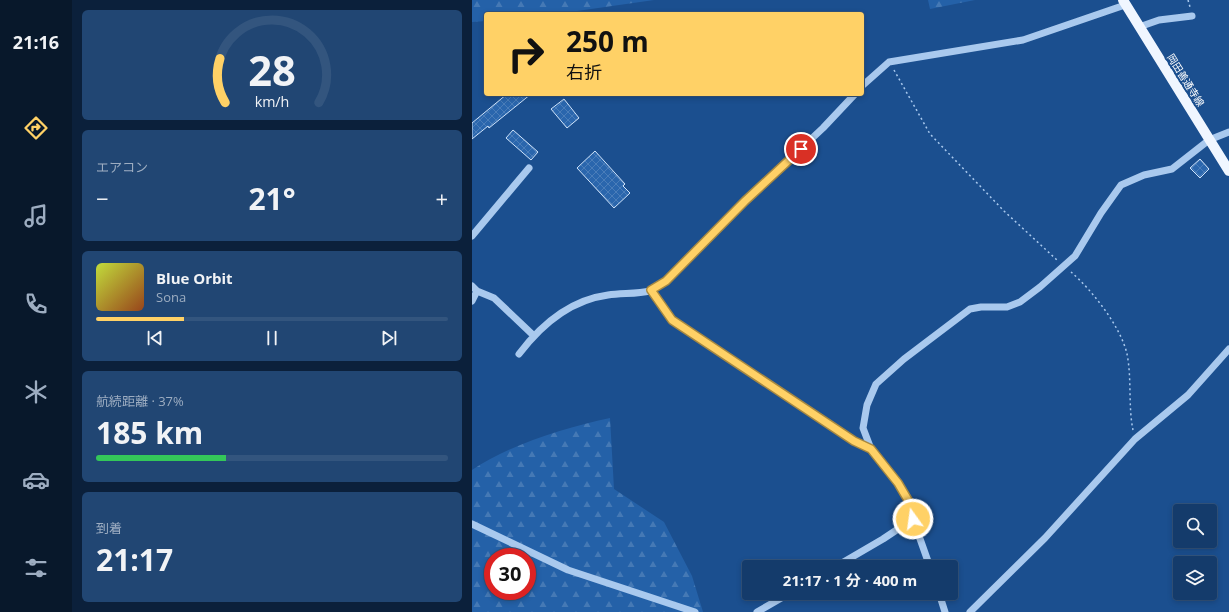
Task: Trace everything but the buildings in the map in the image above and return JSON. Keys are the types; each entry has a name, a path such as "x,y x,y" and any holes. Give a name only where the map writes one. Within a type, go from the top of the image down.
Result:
{"main road":[{"name":"岡田善通寺線","path":"1124,2 1229,171"}],"street":[{"path":"864,84 889,62 1023,40 1124,2"},
{"path":"1139,27 1159,20 1192,16"},
{"path":"519,354 533,335 543,326 580,301 606,295 651,290 666,281 745,201 823,128 853,96"},
{"path":"928,560 908,500 898,483 871,449 863,428 867,405 876,384 904,359 970,308 1007,307 1020,302 1040,287 1075,256 1101,213 1121,185 1144,175 1172,169 1210,140 1229,132"},
{"path":"472,236 530,168"},
{"path":"472,301 474,288 494,298 533,335"},
{"path":"651,290 672,320 854,441 871,449"},
{"path":"970,612 1045,538 1135,439 1188,395 1229,349"},
{"path":"847,560 913,519"},
{"path":"472,524 568,570 695,612"},
{"path":"757,612 778,600"},
{"path":"942,600 946,612"}],"path":[{"path":"889,62 930,134 1004,211 1062,265"},
{"path":"1067,268 1076,276 1111,318 1121,336 1127,354 1131,397 1131,419 1135,439"}],"green space":[{"path":"472,0 654,0 570,12 484,12 484,21 472,22"},
{"path":"928,0 975,0 930,9"},
{"path":"610,418 614,489 664,522 692,576 703,612 472,612 472,470 504,452 556,432"}],"route":[{"path":"801,149 745,201 666,281 651,290 672,320 854,441 871,449 898,483 908,500 913,519"}]}
